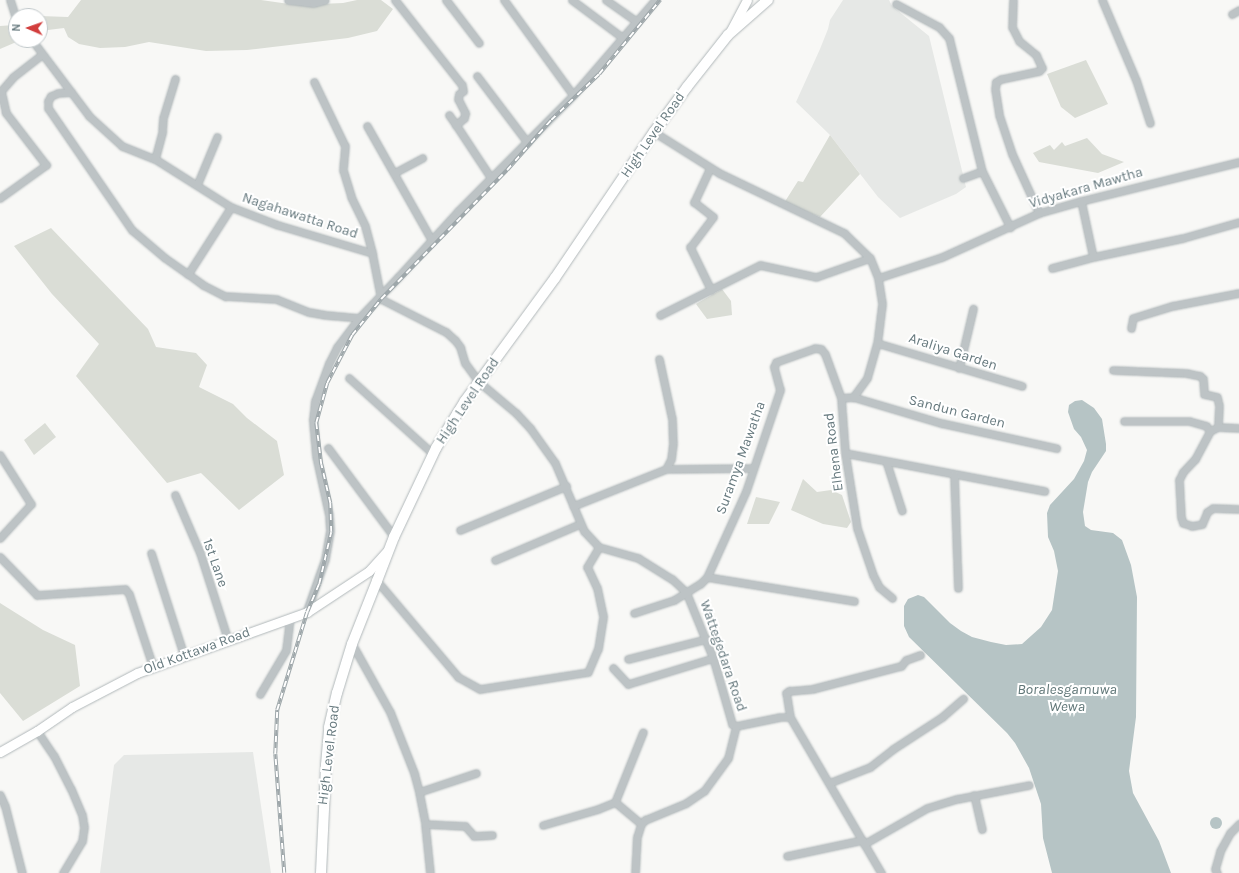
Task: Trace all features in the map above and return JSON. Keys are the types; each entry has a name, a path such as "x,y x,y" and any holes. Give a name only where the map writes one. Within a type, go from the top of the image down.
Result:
{"highway":[{"name":"High Level Road","path":"321,873 324,785 330,727 337,693 352,644 394,537 433,454 453,420 555,278 654,132 728,35 768,0"}],"main road":[{"path":"728,35 747,0"},
{"name":"Old Kottawa Road","path":"0,752 37,731 72,707 137,673 306,613 369,571 390,549"}],"street":[{"path":"288,0 313,3 326,0"},
{"path":"395,0 462,85 463,91 459,94 458,99 466,113 464,118 456,125"},
{"path":"446,0 479,42"},
{"path":"504,0 573,95"},
{"path":"572,0 623,38"},
{"path":"606,0 637,22"},
{"path":"306,613 325,559 330,530 329,515 316,456 313,419 315,401 337,347 359,318 381,296 431,240 573,95 655,0"},
{"path":"1013,0 1012,27 1019,41 1036,55 1042,68 1039,71 1001,79 996,82 995,89 999,114 1012,154 1039,213"},
{"path":"1102,0 1136,80 1150,123"},
{"path":"896,4 939,27 949,38 982,171 1010,226"},
{"path":"1232,14 1239,10"},
{"name":"Nagahawatta Road","path":"38,48 89,116 122,146 155,159 231,207 278,225 372,253 381,296"},
{"path":"0,198 46,165 6,113 1,91 13,77 42,54"},
{"path":"477,76 527,142"},
{"path":"155,159 162,132 163,118 175,79"},
{"path":"314,82 345,146 343,170 351,197 365,226 372,253"},
{"path":"70,92 58,93 51,96 48,101 48,108 132,230 165,258 203,285 225,296 276,299 309,312 359,318"},
{"path":"449,115 491,178"},
{"path":"367,126 431,240"},
{"path":"654,132 710,168 844,233 870,258 878,278 882,304 877,343 867,378 853,397"},
{"path":"197,185 217,137"},
{"path":"394,173 422,158"},
{"name":"Vidyakara Mawtha","path":"878,278 942,256 1039,213 1081,201 1239,162"},
{"path":"710,168 694,202 713,217 690,247 711,290"},
{"path":"963,178 982,171"},
{"path":"1081,201 1092,257"},
{"path":"188,274 231,207"},
{"path":"1052,268 1092,257 1183,238 1239,222"},
{"path":"660,315 760,265 816,277 870,258"},
{"path":"1131,328 1133,318 1172,306 1239,293"},
{"path":"377,581 458,677 480,688 588,672 598,649 603,616 597,588 587,566 599,547 584,531 580,524 566,486 555,463 530,428 516,413 480,382 465,363 460,347 455,340 446,332 381,299 381,296"},
{"path":"960,368 973,309"},
{"name":"Araliya Garden","path":"877,343 1022,386"},
{"name":"Suramya Mawatha","path":"634,613 674,600 700,584 707,577 746,491 752,468 780,390 774,367 776,362 814,348 821,349 825,354 841,398"},
{"path":"659,359 672,418 674,443 671,459 666,469"},
{"path":"1113,370 1186,373 1200,376 1203,379 1204,394 1217,397 1220,406 1218,427"},
{"path":"349,378 433,454"},
{"name":"Elhena Road","path":"853,397 841,398 845,453 857,528 879,587 892,598"},
{"name":"Sandun Garden","path":"853,397 941,422 1056,448"},
{"path":"1124,421 1189,421 1206,426 1210,431"},
{"path":"1239,428 1218,427 1210,431 1195,459 1183,472 1179,480 1181,517 1183,523 1192,526 1202,524 1207,512 1213,508 1239,509"},
{"path":"328,448 394,537"},
{"path":"845,453 1044,491"},
{"path":"0,455 31,504 0,538"},
{"path":"886,461 902,511"},
{"path":"573,506 666,469 752,468"},
{"path":"954,475 958,588"},
{"path":"460,530 566,486"},
{"name":"1st Lane","path":"175,495 200,553 228,640"},
{"path":"495,560 580,524"},
{"name":"Wattegedara Road","path":"599,547 638,558 672,579 686,592 713,658 732,724 736,726 780,717 790,717"},
{"path":"151,553 184,656"},
{"path":"0,557 37,595 125,590 129,594 153,667"},
{"path":"707,577 854,601"},
{"path":"260,694 286,650 290,618"},
{"path":"628,659 706,639"},
{"path":"352,644 390,712 419,792 425,824 430,873"},
{"path":"881,873 790,717 786,693 790,691 812,689 900,666 906,660 920,655"},
{"path":"613,668 628,684 713,658"},
{"path":"829,783 870,767 893,749 942,717 963,699"},
{"path":"635,873 637,837 641,824 645,820 686,803 704,791 728,758 736,726"},
{"path":"37,731 54,756 71,789 82,815 84,827 82,841 63,873"},
{"path":"543,825 598,809 615,802 643,732"},
{"path":"419,792 476,773"},
{"path":"787,856 863,842 927,808 974,795 1029,785"},
{"path":"0,795 5,806 22,873"},
{"path":"974,795 982,829"},
{"path":"615,802 641,824"},
{"path":"425,824 465,826 474,836 492,835"},
{"path":"1216,871 1220,851 1230,833 1239,824"}],"shaded area":[{"path":"81,0 261,0 296,5 343,3 357,0 381,0 393,9 377,31 348,38 247,50 206,51 149,42 125,47 100,48 79,44 68,37 64,28 48,30 48,16 68,17"},
{"path":"843,0 889,0 892,6 929,36 966,187 956,194 900,218 878,197 830,135 796,102 820,49 830,20"},
{"path":"8,25 8,46 0,49 0,26"},
{"path":"1086,60 1108,104 1075,118 1061,107 1047,74"},
{"path":"830,135 860,174 820,217 784,203 798,181 803,182"},
{"path":"1087,138 1102,154 1124,162 1098,173 1039,162 1033,153 1050,145 1054,150 1062,142 1065,146"},
{"path":"51,228 148,329 156,347 196,353 207,365 199,387 233,404 247,418 277,441 284,475 239,510 201,473 167,483 76,376 99,344 52,294 14,246"},
{"path":"722,289 731,301 732,315 707,319 696,304"},
{"path":"45,423 56,437 34,455 24,440"},
{"path":"803,479 817,492 831,490 842,495 851,522 847,528 823,524 791,510"},
{"path":"756,497 780,502 769,524 747,524"},
{"path":"0,603 43,630 75,645 80,686 23,721 0,693"},
{"path":"253,752 271,873 100,873 114,765 124,755"}],"water":[{"name":"Boralesgamuwa Wewa","path":"1082,400 1094,408 1102,419 1106,444 1106,451 1092,472 1088,482 1083,512 1085,526 1091,530 1113,533 1122,540 1131,565 1137,597 1136,717 1129,771 1133,793 1159,841 1171,873 1052,873 1043,838 1041,804 1029,768 1015,743 1007,733 909,637 904,626 904,606 908,599 918,595 924,597 950,623 961,631 972,637 991,642 1006,645 1022,644 1041,627 1052,610 1058,571 1054,551 1048,537 1047,513 1050,505 1074,479 1084,461 1087,450 1081,437 1074,429 1068,412 1069,405 1075,401"},
{"path":"1216,817 1220,819 1222,823 1220,827 1216,829 1212,827 1210,823 1212,819"}],"railway":[{"path":"284,873 275,754 277,710 307,612 319,584 331,532 330,503 321,465 316,423 327,383 352,335 381,299 507,170 551,120 599,74 660,0"}]}
